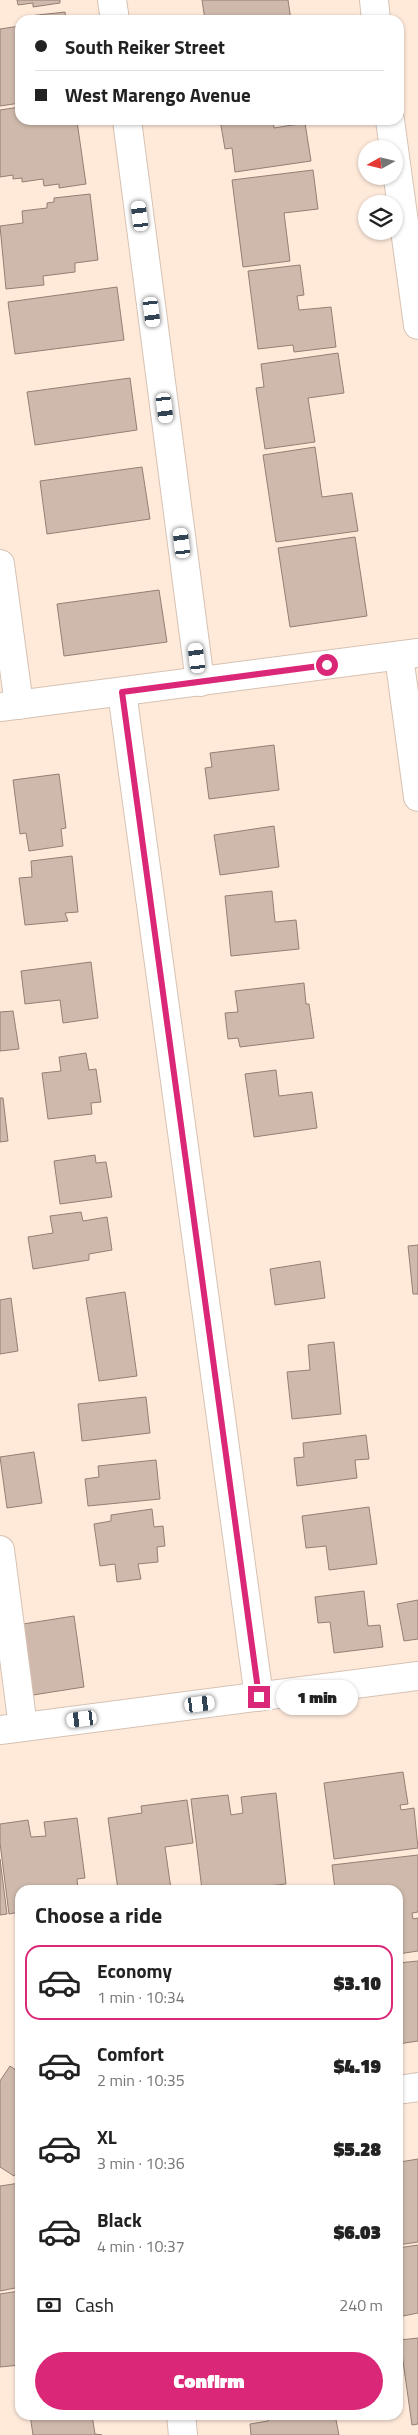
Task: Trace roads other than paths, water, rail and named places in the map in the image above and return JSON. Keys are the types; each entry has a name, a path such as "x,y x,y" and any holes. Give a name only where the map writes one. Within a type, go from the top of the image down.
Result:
{"street":[{"path":"112,0 114,15"},
{"path":"374,0 376,15"},
{"path":"129,125 200,682"},
{"path":"391,125 418,325"},
{"path":"0,564 10,706 408,654 418,797"},
{"path":"122,692 259,1697"},
{"path":"0,1550 12,1728 418,1676"},
{"path":"403,2089 418,2087"},
{"path":"182,2420 183,2435"}]}
